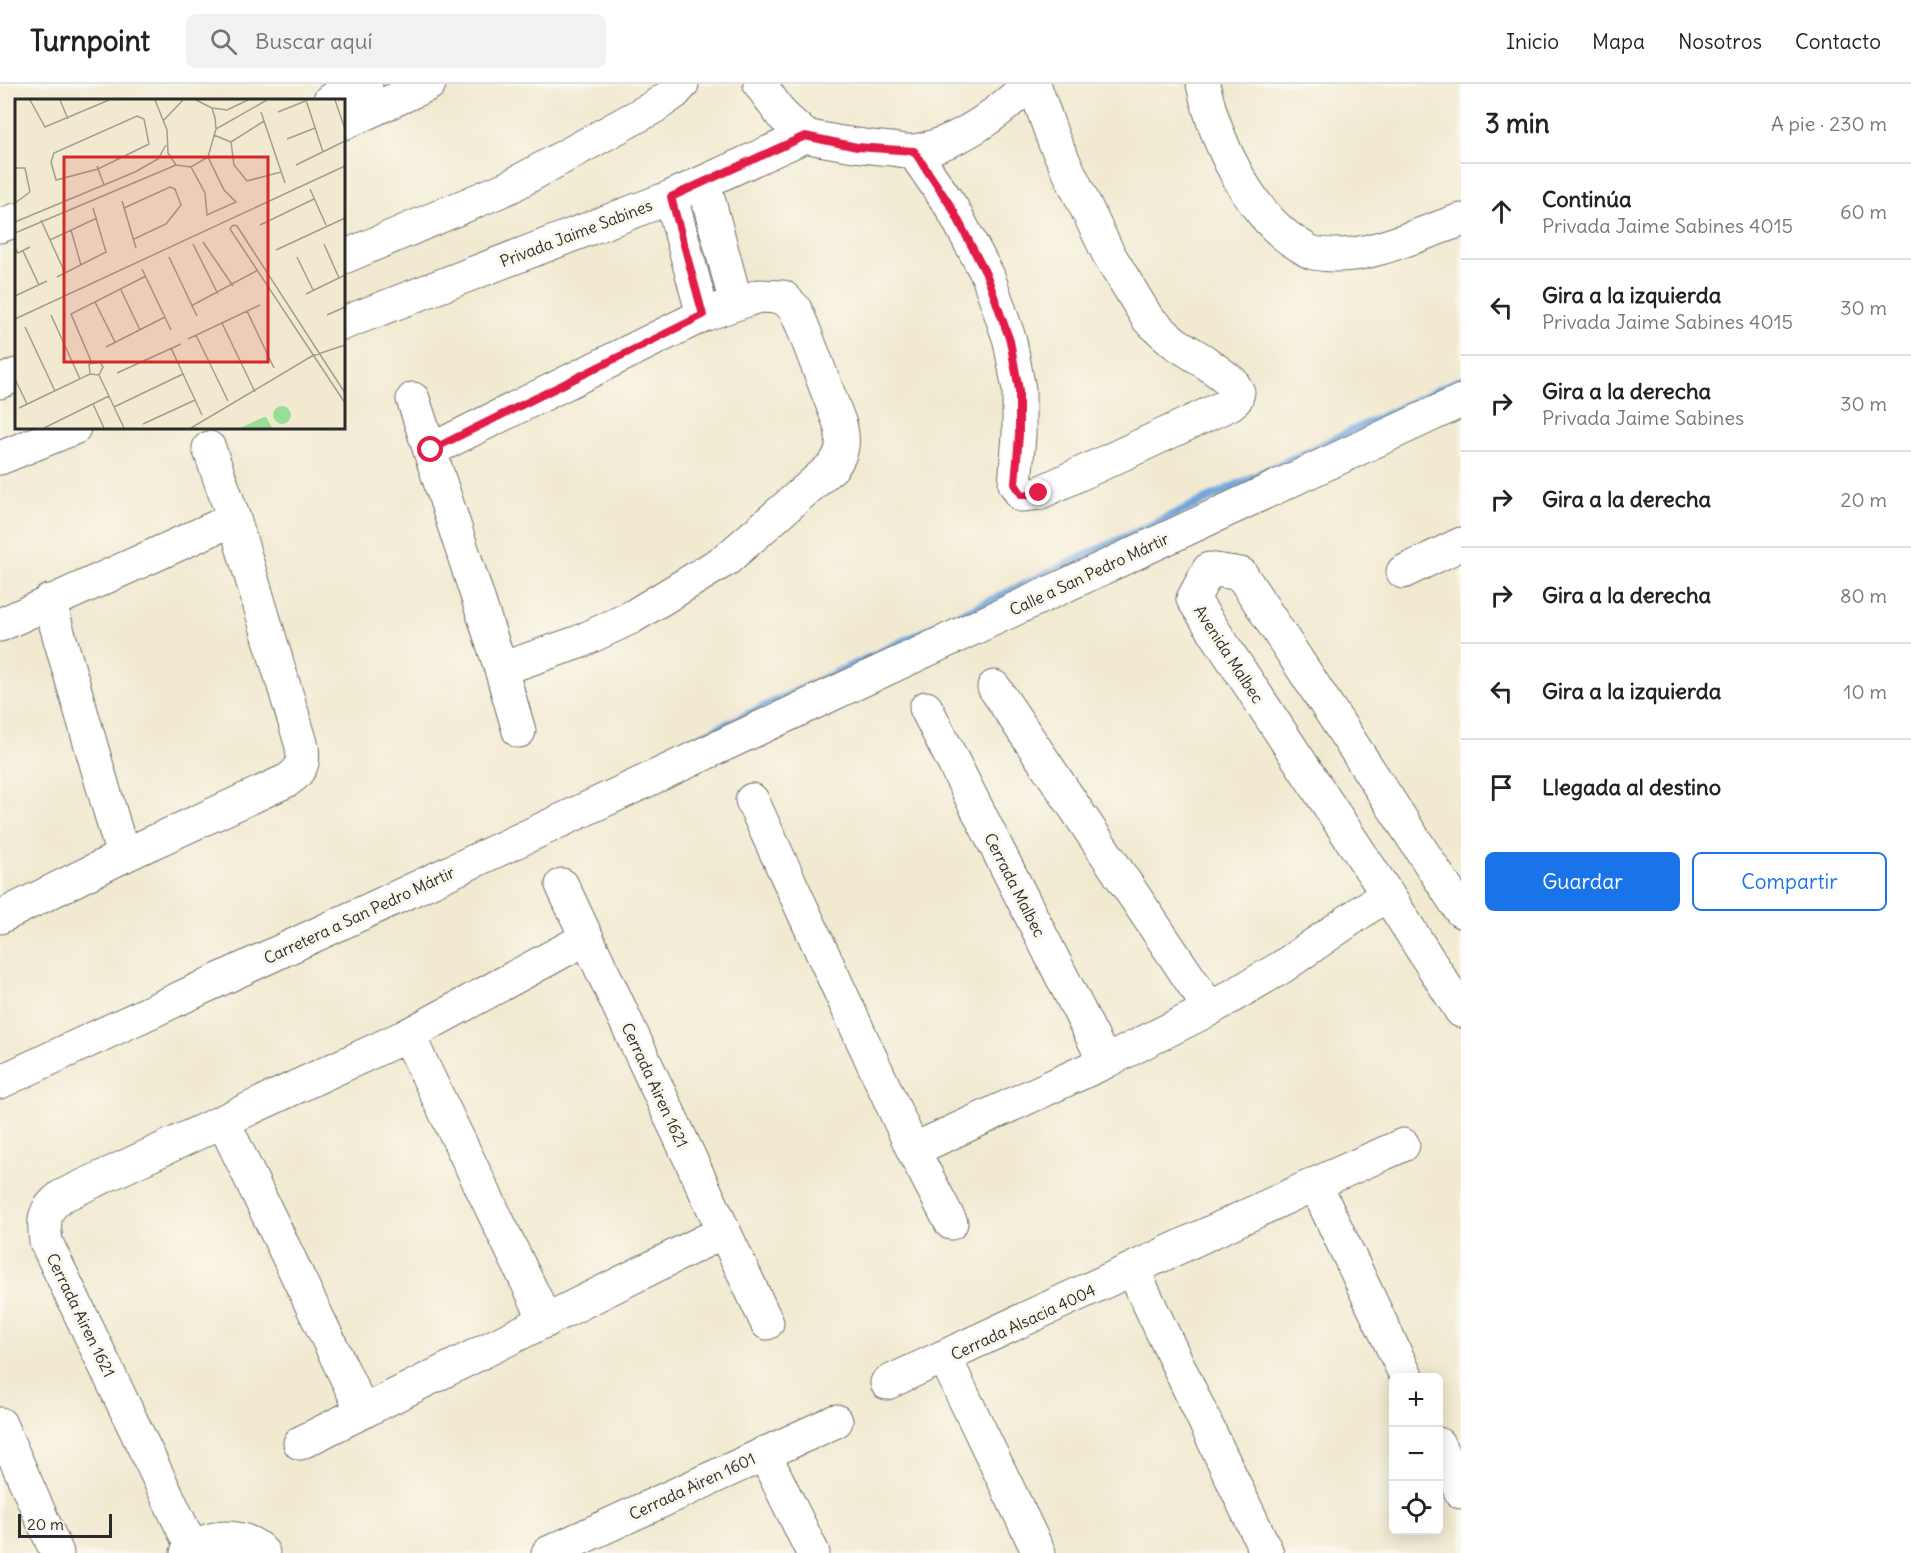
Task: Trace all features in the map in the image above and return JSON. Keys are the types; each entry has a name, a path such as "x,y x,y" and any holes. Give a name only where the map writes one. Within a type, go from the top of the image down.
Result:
{"street":[{"path":"332,99 366,84"},
{"path":"345,123 429,84"},
{"path":"345,257 509,187 654,108 682,84"},
{"path":"760,84 781,114 805,136 857,147 914,151 946,142 978,125 1008,105 1029,84"},
{"path":"914,151 952,208 978,257 1010,341 1019,390 1019,435 1015,484 1022,495 1039,493 1230,404 1236,399 1238,392 1236,386 1204,361 1174,343 1148,319 1108,253 1054,141 1034,84"},
{"path":"1203,84 1221,140 1255,205 1287,237 1311,252 1339,255 1365,252 1461,220"},
{"name":"Privada Jaime Sabines","path":"345,322 671,197 805,136"},
{"path":"704,183 736,303"},
{"path":"671,197 703,315"},
{"path":"0,226 15,220"},
{"path":"0,246 15,240"},
{"path":"431,450 703,315 759,296 783,297 795,309 840,424 843,443 833,466 727,559 632,617 579,642 501,669"},
{"path":"0,382 15,375"},
{"path":"413,399 519,731"},
{"name":"Calle a San Pedro Mártir","path":"717,748 1461,401"},
{"path":"0,458 72,429"},
{"path":"3,908 288,780 297,774 302,766 301,743 234,519 209,448"},
{"path":"0,625 234,519"},
{"path":"1403,572 1461,544"},
{"name":"Avenida Malbec","path":"1461,911 1241,573 1209,569 1193,599 1461,1011"},
{"path":"49,601 123,856"},
{"path":"994,687 1210,1009"},
{"name":"Cerrada Malbec","path":"926,708 1105,1062"},
{"name":"Carretera a San Pedro Mártir","path":"0,1082 717,748"},
{"path":"752,800 913,1150 951,1223"},
{"name":"Cerrada Airen 1621","path":"562,885 767,1323"},
{"path":"913,1150 1105,1062 1210,1009 1282,967 1387,894"},
{"name":"Cerrada Airen 1621","path":"189,1550 168,1498 46,1242 45,1215 51,1204 62,1196 408,1035 587,938"},
{"path":"408,1035 546,1320"},
{"path":"223,1121 363,1412"},
{"name":"Cerrada Alsacia 4004","path":"1039,1553 945,1358 1403,1145"},
{"path":"1315,1184 1405,1373"},
{"path":"300,1443 723,1232"},
{"path":"1133,1270 1267,1553"},
{"path":"887,1383 945,1358"},
{"name":"Cerrada Airen 1601","path":"548,1553 836,1421"},
{"path":"0,1424 57,1553"},
{"path":"764,1453 813,1553"},
{"path":"1443,1454 1461,1492"},
{"path":"189,1550 214,1538 238,1539 260,1549 263,1553"}],"waterway":[{"path":"662,755 1461,380"}],"route":[{"path":"431,450 703,315 671,197 805,136 857,147 914,151 952,208 987,276 1010,341 1019,390 1019,435 1015,484 1022,495 1039,493"}]}
